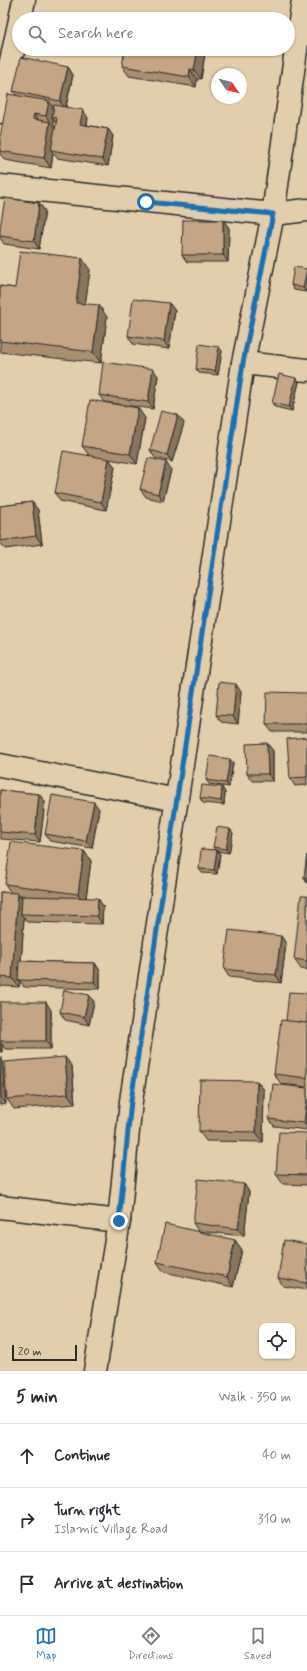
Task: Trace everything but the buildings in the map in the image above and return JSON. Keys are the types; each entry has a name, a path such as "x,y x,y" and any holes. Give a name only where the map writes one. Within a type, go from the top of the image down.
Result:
{"street":[{"path":"21,12 24,0"},
{"path":"95,1371 119,1221 131,1101 243,363 273,214 303,0"},
{"path":"0,112 12,56"},
{"path":"0,186 273,214 307,210"},
{"path":"243,363 307,370"},
{"path":"0,765 177,800"},
{"path":"0,1207 119,1221"}],"route":[{"path":"119,1221 131,1101 243,363 273,214 146,202"}]}
